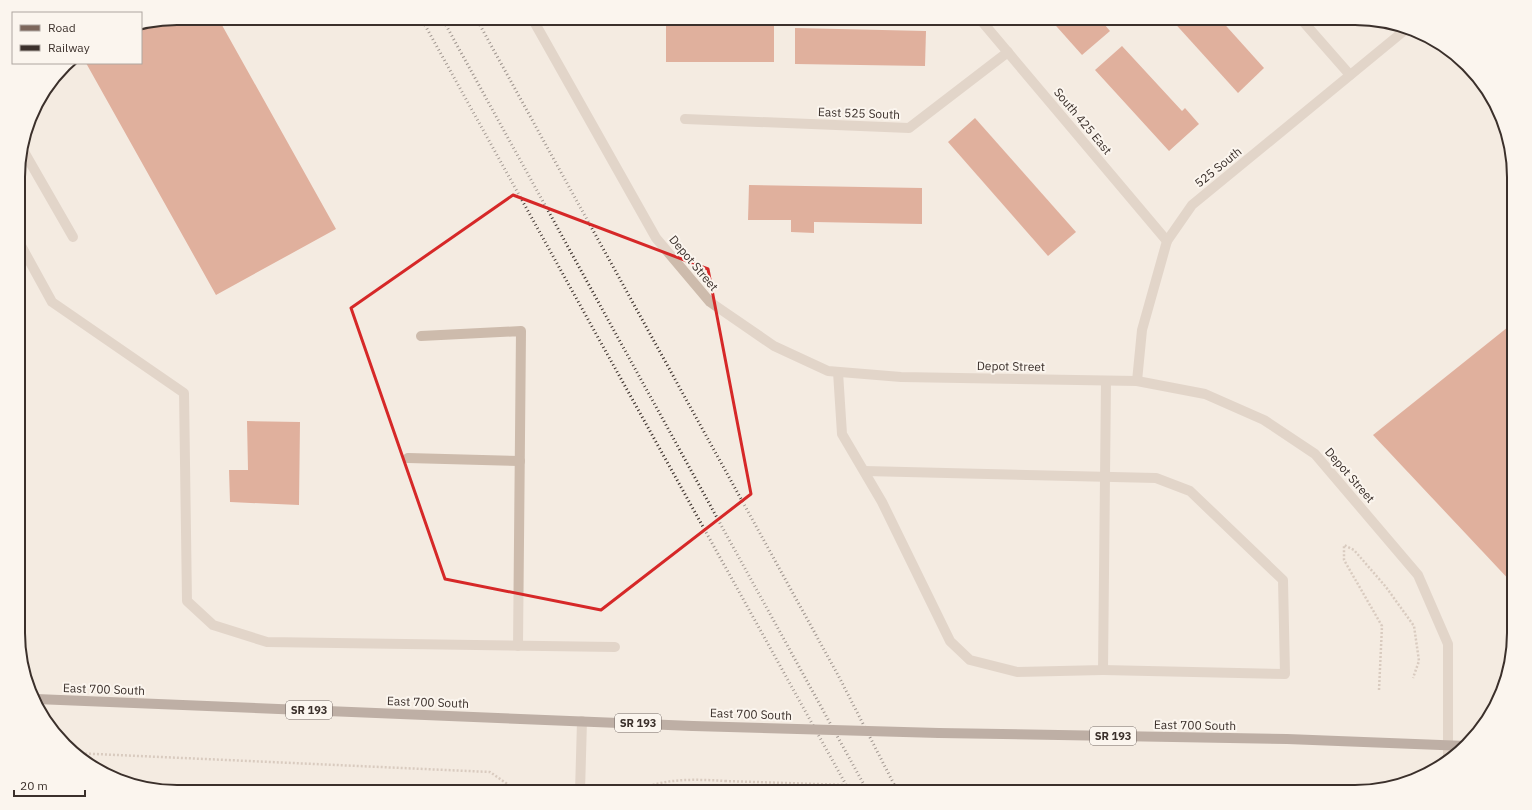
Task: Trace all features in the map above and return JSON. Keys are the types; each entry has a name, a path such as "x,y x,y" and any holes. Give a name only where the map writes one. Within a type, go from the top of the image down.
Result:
{"main road":[{"name":"East 700 South","path":"41,699 693,726 939,733 1287,739 1457,745"}],"street":[{"name":"Depot Street","path":"536,25 656,238 710,302 774,346 828,371 901,377 1137,382 1205,394 1264,420 1315,454 1418,575 1448,644 1448,754"},
{"name":"South 425 East","path":"985,25 1167,241"},
{"path":"1306,25 1350,75"},
{"name":"525 South","path":"1137,382 1142,330 1167,241 1192,205 1402,32"},
{"name":"East 525 South","path":"685,119 909,128 1008,52"},
{"path":"26,156 74,237"},
{"path":"25,254 52,302 184,393 187,601 213,625 267,642 615,647"},
{"path":"422,336 521,331 518,646"},
{"path":"838,372 842,434 882,502 950,641 970,660 1017,672 1103,670 1285,674 1283,580 1190,491 1156,478 865,471"},
{"path":"1103,670 1106,381"},
{"path":"408,458 520,461"},
{"path":"580,785 582,721"}],"path":[{"path":"1379,690 1382,626 1344,560 1344,545 1354,550 1386,587 1414,626 1419,661 1413,678"},
{"path":"83,753 490,772 509,785"},
{"path":"653,785 687,779 846,785"}],"highlighted area":[{"path":"513,195 708,269 751,494 601,610 445,579 351,308"}],"building":[{"path":"167,25 222,25 336,229 216,295 87,64 142,64 142,29"},
{"path":"666,25 774,25 774,62 666,62"},
{"path":"1055,25 1105,25 1110,31 1082,55"},
{"path":"1176,25 1225,25 1264,68 1238,93"},
{"path":"795,28 926,31 925,66 795,64"},
{"path":"1122,46 1182,111 1185,108 1199,124 1169,151 1095,70"},
{"path":"975,118 1076,232 1048,256 948,142"},
{"path":"749,185 922,188 922,224 814,222 814,233 791,232 791,220 748,220"},
{"path":"1507,328 1507,578 1373,435"},
{"path":"247,421 300,422 299,505 230,502 229,470 248,470"}],"railway":[{"path":"425,25 846,785"},
{"path":"446,25 864,785"},
{"path":"480,25 838,675 894,785"}]}
